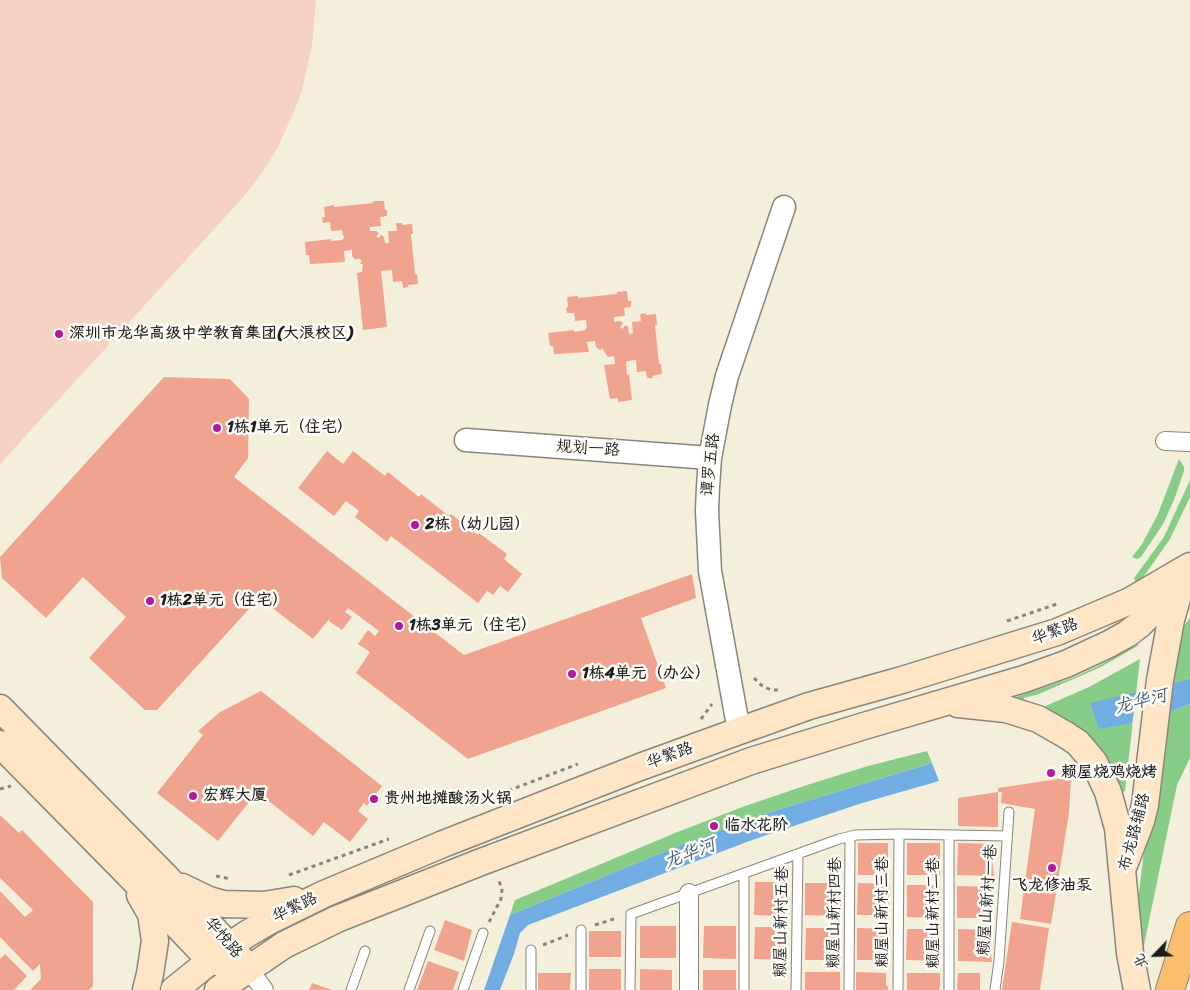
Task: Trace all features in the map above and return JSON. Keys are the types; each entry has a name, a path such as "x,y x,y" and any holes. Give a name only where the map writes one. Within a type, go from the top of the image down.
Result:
{"main road":[{"name":"华繁路","path":"174,990 220,953 269,921 324,894 443,844 631,770 809,706 942,668 1057,632 1130,600 1189,564"},
{"name":"华繁路","path":"218,990 284,945 337,919 481,862 751,762 1066,664 1127,634 1151,613 1189,564"},
{"name":"布龙路辅路","path":"1137,990 1130,953 1122,870 1141,821 1145,805 1160,680 1171,620 1189,564"},
{"path":"942,668 944,703 966,704 1018,712 1048,724 1078,743 1094,762 1108,792 1118,828 1122,870"},
{"name":"华悦路","path":"0,708 167,878 220,953"},
{"name":"华悦路","path":"0,744 129,875 220,953 248,968"},
{"path":"129,875 151,914 153,923 155,941 146,990"},
{"path":"167,878 208,900 223,904 264,905 324,894"},
{"path":"1170,990 1190,926"}],"street":[{"name":"谭罗五路","path":"739,731 710,571 707,511 710,458 727,376 784,207"},
{"name":"规划一路","path":"466,440 710,458"},
{"path":"1165,441 1190,442"},
{"path":"689,894 689,990"},
{"path":"248,968 264,990"}],"lane":[{"name":"赖屋山新村一巷","path":"995,990 999,961 1009,812"},
{"path":"630,990 631,914 850,836 899,834 1007,836"},
{"name":"赖屋山新村三巷","path":"898,990 899,834"},
{"name":"赖屋山新村二巷","path":"949,835 949,990"},
{"name":"赖屋山新村四巷","path":"849,990 850,836"},
{"name":"赖屋山新村五巷","path":"796,990 798,854"},
{"path":"744,874 744,990"},
{"path":"581,930 581,990"},
{"path":"409,990 430,931"},
{"path":"462,990 483,933"},
{"path":"531,950 531,990"},
{"path":"351,990 365,951"}],"path":[{"path":"288,876 393,837"},
{"path":"219,876 236,880"},
{"path":"483,933 501,899 502,889 499,881"}],"shaded area":[{"name":"深圳市龙华高级中学教育集团(大浪校区)","path":"0,0 316,0 312,46 302,90 278,147 266,167 237,204 0,464"}],"green space":[{"path":"1179,459 1184,467 1184,471 1163,524 1141,557 1137,559 1132,557 1142,544 1158,514"},
{"path":"1190,480 1190,497 1170,539 1137,586 1134,578 1164,537"},
{"path":"1190,618 1190,678 1171,684 1178,634"},
{"path":"1138,644 1101,667 1039,694 1024,698 1023,703 1013,698 1072,678"},
{"path":"1140,659 1125,791 1118,794 1041,708 1089,687"},
{"path":"1190,704 1190,758 1177,785 1142,955 1136,919 1143,859 1163,756 1167,713"},
{"path":"927,751 932,763 774,811 681,845 510,915 515,900 675,833 810,784 868,766"}],"water":[{"name":"龙华河","path":"1190,678 1190,704 1132,723 1099,729 1090,703"},
{"name":"龙华河","path":"932,763 939,781 859,804 752,840 528,925 520,933 500,990 484,990 510,915 681,845 774,811"}],"pier":[{"path":"1172,681 1167,716 1132,726 1137,689"}],"building":[{"path":"373,201 384,201 387,216 380,217 381,226 370,227 370,231 379,233 376,237 379,238 381,235 384,237 385,243 389,243 388,231 397,231 396,223 402,223 402,225 412,224 413,234 411,234 415,274 417,274 418,284 408,285 408,287 403,288 402,281 393,282 392,270 381,271 387,327 363,330 357,273 362,272 363,265 360,263 362,261 358,258 356,260 352,256 352,250 344,251 345,262 310,264 309,255 306,255 305,242 331,239 331,241 342,240 344,238 342,230 331,231 330,222 323,223 322,217 325,217 324,207 373,203"},
{"path":"627,291 631,307 624,308 625,316 614,317 614,322 620,321 623,323 620,327 623,329 625,325 628,327 629,334 633,333 632,322 641,321 640,314 656,314 657,325 655,325 659,364 661,364 662,374 652,376 653,378 647,378 646,371 637,372 636,360 627,361 627,375 629,374 632,400 618,402 618,398 610,399 604,365 615,364 614,356 608,357 602,348 600,350 596,347 595,341 587,342 589,352 554,354 553,346 550,346 548,333 586,330 586,320 575,321 574,313 567,313 567,297 578,296 578,298 617,294 617,292"},
{"path":"164,377 230,379 249,399 248,458 234,477 464,655 692,574 696,598 641,618 666,688 468,759 356,673 370,652 358,644 368,630 375,636 379,631 348,608 345,612 352,617 342,630 329,621 330,618 313,639 259,598 157,710 145,710 89,658 126,617 83,577 46,618 2,578 0,557"},
{"name":"2栋（幼儿园）","path":"327,451 343,464 353,451 385,476 388,472 419,497 421,494 449,516 451,514 507,554 504,559 522,574 508,592 500,586 493,595 487,591 478,603 391,536 387,542 355,517 359,511 346,501 334,516 298,488"},
{"path":"261,691 382,786 367,806 364,803 358,811 368,819 350,842 324,822 313,836 257,792 218,841 157,793 203,735 198,731 220,712"},
{"path":"1071,777 1069,813 1051,924 1020,919 1035,809 1001,803 1002,792 998,792 998,788"},
{"path":"998,792 998,827 958,826 958,798"},
{"path":"0,815 19,833 22,830 93,902 93,986 89,990 30,990 41,979 40,964 33,971 0,937 0,891 25,917 33,910 0,878"},
{"path":"858,843 888,843 888,875 858,875"},
{"path":"907,843 940,843 940,875 907,875"},
{"path":"958,843 995,844 995,857 992,858 994,876 957,875"},
{"path":"755,882 787,882 787,916 754,915"},
{"path":"805,883 841,883 841,916 805,915"},
{"path":"858,883 890,884 888,915 857,915"},
{"path":"907,885 940,885 939,918 907,917"},
{"path":"957,886 990,887 992,918 957,918"},
{"path":"445,920 472,930 464,961 434,950"},
{"path":"1012,922 1049,928 1040,990 1002,990"},
{"path":"640,926 676,926 676,958 640,958"},
{"path":"704,926 736,926 736,959 703,958"},
{"path":"755,927 787,927 787,960 754,959"},
{"path":"806,928 841,928 841,960 805,960"},
{"path":"857,928 890,929 888,960 857,960"},
{"path":"907,929 939,929 939,961 906,960"},
{"path":"958,929 992,930 992,943 990,943 992,962 958,961"},
{"path":"589,931 621,931 621,957 589,957"},
{"path":"5,954 27,976 14,990 0,990 0,959"},
{"path":"428,961 459,972 453,990 417,990"},
{"path":"589,969 621,969 621,990 589,990"},
{"path":"640,969 672,970 672,990 640,990"},
{"path":"703,970 736,970 736,990 703,990"},
{"path":"805,972 840,972 840,990 805,990"},
{"path":"856,972 886,973 886,986 888,986 888,990 856,990"},
{"path":"538,973 571,973 570,990 538,990"},
{"path":"907,973 940,973 939,990 907,990"},
{"path":"958,973 980,973 980,990 957,990"},
{"path":"312,983 332,990 309,990"}],"place":[{"name":"深圳市龙华高级中学教育集团(大浪校区)","path":"59,334"},
{"name":"1栋1单元（住宅）","path":"217,428"},
{"name":"2栋（幼儿园）","path":"415,525"},
{"name":"1栋2单元（住宅）","path":"150,601"},
{"name":"1栋3单元（住宅）","path":"399,626"},
{"name":"1栋4单元（办公）","path":"572,674"},
{"name":"赖屋烧鸡烧烤","path":"1051,773"},
{"name":"宏辉大厦","path":"193,796"},
{"name":"贵州地摊酸汤火锅","path":"374,799"},
{"name":"临水花阶","path":"714,826"},
{"name":"飞龙修油泵","path":"1052,868"}]}
